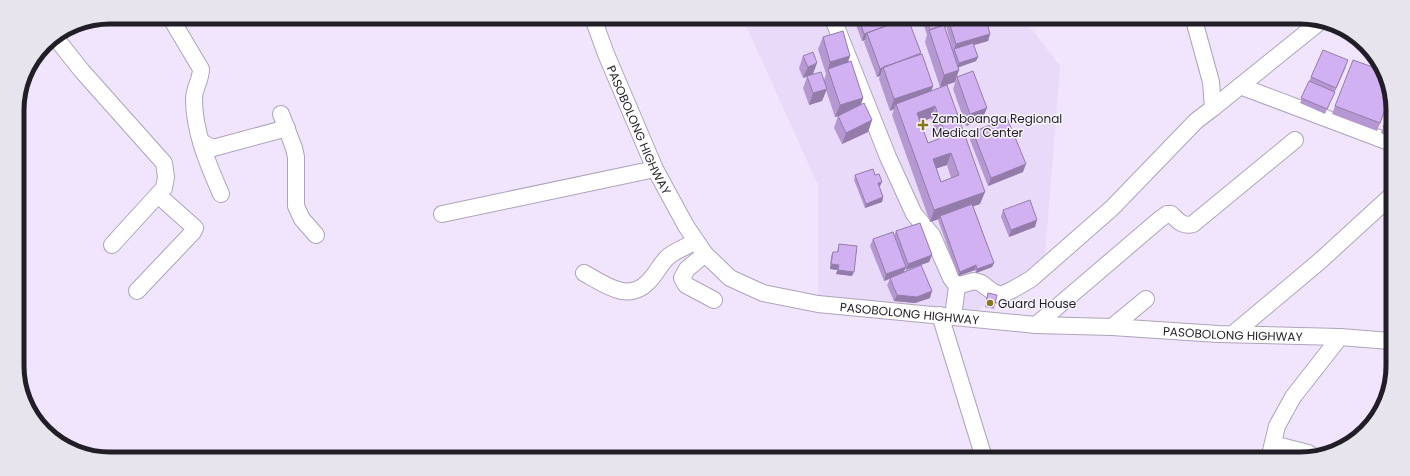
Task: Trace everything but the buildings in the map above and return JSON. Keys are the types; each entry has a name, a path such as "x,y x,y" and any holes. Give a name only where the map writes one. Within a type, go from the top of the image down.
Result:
{"street":[{"path":"174,24 201,69 201,76 195,92 194,101 201,142 207,162 221,194"},
{"name":"PASOBOLONG HIGHWAY","path":"595,24 606,54 655,170 701,247 730,278 763,293 818,304 1036,325 1112,327 1233,334 1340,337 1386,342"},
{"path":"835,24 888,157 914,214 932,235 951,278 957,286"},
{"path":"1195,24 1211,82 1213,108"},
{"path":"957,286 974,281 981,283 993,292 1000,294 1012,290 1031,279 1112,208 1196,121 1315,26"},
{"path":"58,41 82,71 164,163 166,177 164,188 112,245"},
{"path":"1240,86 1386,141"},
{"path":"201,142 207,146 217,147 284,121 296,157 296,206 302,219 316,235"},
{"path":"1036,325 1160,219 1167,214 1171,214 1185,225 1193,224 1295,140"},
{"path":"442,214 655,170"},
{"path":"137,291 193,232 194,228 158,195"},
{"path":"1233,334 1320,261 1386,201"},
{"path":"584,273 614,290 624,292 636,290 647,283 669,256 701,247"},
{"path":"701,247 682,278 686,285 714,300"},
{"path":"957,286 946,316 982,452"},
{"path":"1112,327 1146,299"},
{"path":"1290,452 1271,451 1277,426 1293,397 1340,337"}],"shaded area":[{"name":"Zamboanga Regional Medical Center","path":"745,24 1028,24 1060,66 1045,255 972,315 818,298 818,185"}],"place":[{"name":"Zamboanga Regional Medical Center","path":"923,125"},
{"name":"Guard House","path":"990,303"}]}
